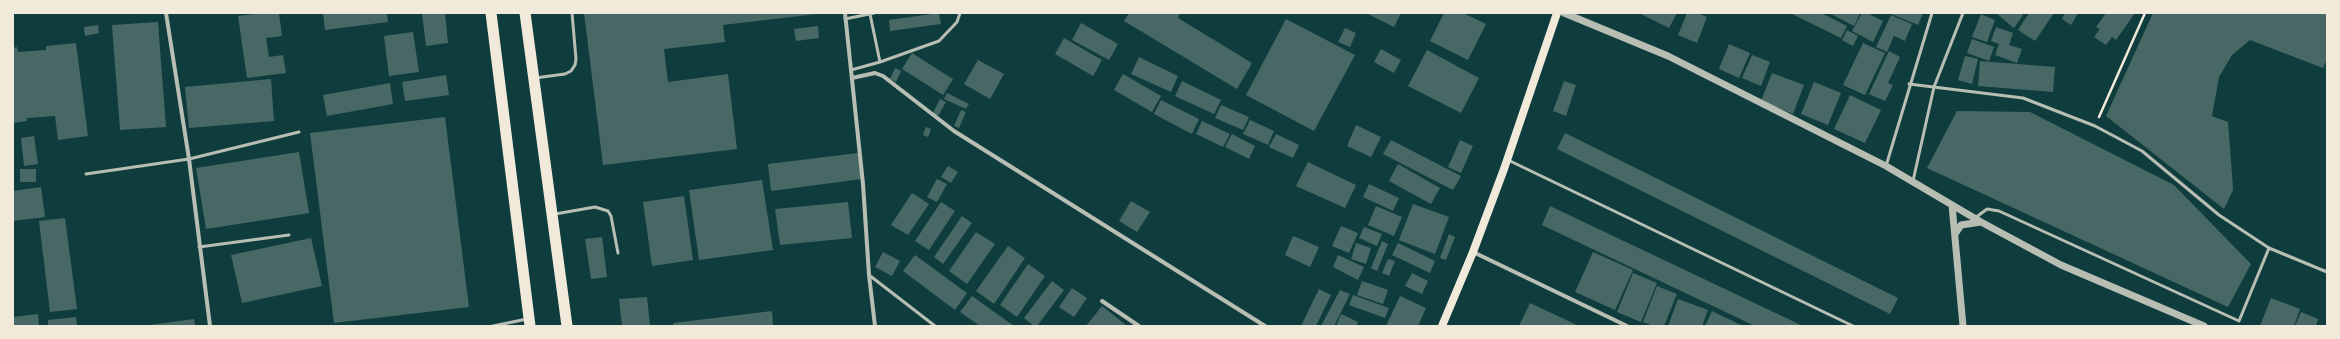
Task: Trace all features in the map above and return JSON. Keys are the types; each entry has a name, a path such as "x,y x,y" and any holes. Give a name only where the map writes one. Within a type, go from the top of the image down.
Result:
{"highway":[{"path":"491,13 530,322"},
{"path":"525,13 567,326"}],"main road":[{"path":"1442,326 1473,252 1508,160 1557,13"}],"street":[{"path":"166,13 189,159 210,326"},
{"path":"845,13 863,184 869,275 875,326"},
{"path":"1564,13 1668,56 1886,166 1978,220 2061,265 2204,326"},
{"path":"852,78 875,73 883,76 954,131 1265,326"},
{"path":"1952,205 1963,326"},
{"path":"1955,235 1961,225 1978,220"},
{"path":"1473,252 1627,326"},
{"path":"1102,301 1139,326"}],"lane":[{"path":"533,78 565,74 571,71 575,65 576,58 572,13"},
{"path":"845,20 872,13 880,62"},
{"path":"850,70 880,62 939,41 957,22 960,13"},
{"path":"1886,166 1909,84 1932,13"},
{"path":"1913,181 1934,87 1963,13"},
{"path":"1909,84 2023,98 2095,126 2142,151 2219,215 2269,248 2327,272"},
{"path":"86,174 189,159 299,132"},
{"path":"1508,160 1853,326"},
{"path":"552,215 595,207 608,211 611,216 618,253"},
{"path":"1978,220 1987,209 1999,211 2239,321 2269,248"},
{"path":"200,247 289,235"},
{"path":"869,275 935,326"},
{"path":"493,326 530,322"}],"path":[{"path":"2095,126 2145,13"}],"building":[{"path":"262,13 279,13 282,36 266,38 269,57 283,55 286,73 247,78 238,16"},
{"path":"323,13 387,13 388,22 325,30"},
{"path":"422,13 445,13 448,43 426,46"},
{"path":"584,13 817,14 723,25 725,42 664,49 668,82 728,74 737,149 603,165"},
{"path":"939,13 941,24 890,31 889,20"},
{"path":"1129,13 1180,13 1178,18 1252,63 1237,89 1124,21"},
{"path":"1366,13 1401,13 1394,27"},
{"path":"1444,13 1463,13 1486,24 1468,60 1430,41"},
{"path":"1639,13 1677,13 1669,28"},
{"path":"1687,13 1697,13 1707,17 1697,43 1678,35"},
{"path":"1790,13 1821,13 1847,26 1841,38"},
{"path":"1829,13 1860,13 1854,26"},
{"path":"1862,13 1867,13 1883,21 1873,42 1852,31"},
{"path":"1889,13 1923,13 1918,25"},
{"path":"1996,13 2020,13 2023,15 2014,28"},
{"path":"2029,13 2054,13 2035,41 2018,30"},
{"path":"2065,13 2078,13 2071,25 2062,19"},
{"path":"2106,13 2135,13 2116,40 2112,37 2106,45 2094,37 2100,29 2096,27"},
{"path":"2153,13 2327,13 2327,59 2323,68 2250,40 2232,55 2219,77 2212,116 2228,122 2233,190 2224,209 2106,116"},
{"path":"1981,14 1995,20 1987,42 1972,37"},
{"path":"1891,15 1912,24 1905,41 1894,36 1887,52 1876,47"},
{"path":"1286,19 1355,55 1314,131 1246,95"},
{"path":"158,22 166,127 120,130 112,25"},
{"path":"1081,23 1118,44 1109,60 1072,40"},
{"path":"98,25 99,33 85,36 84,27"},
{"path":"818,26 819,38 796,41 794,29"},
{"path":"1996,27 2013,33 2009,45 2022,49 2017,63 1995,55 1999,44 1991,41"},
{"path":"1345,28 1356,33 1350,47 1338,42"},
{"path":"1847,30 1858,36 1853,46 1842,40"},
{"path":"413,32 419,72 389,76 384,36"},
{"path":"1064,38 1102,60 1093,76 1055,54"},
{"path":"1972,39 1994,47 1989,61 1967,53"},
{"path":"76,43 88,136 58,140 55,116 27,118 27,121 13,123 13,48 17,47 18,52 46,50 46,46"},
{"path":"1863,43 1885,53 1865,95 1843,85"},
{"path":"1729,44 1750,53 1739,78 1719,69"},
{"path":"1381,49 1401,60 1394,73 1374,62"},
{"path":"1427,50 1479,78 1461,113 1408,86"},
{"path":"1889,51 1900,57 1888,83 1893,85 1885,101 1869,94"},
{"path":"912,53 953,79 943,95 902,69"},
{"path":"1752,55 1770,62 1761,86 1742,78"},
{"path":"1965,56 1978,59 1972,84 1958,80"},
{"path":"1139,57 1178,76 1171,92 1131,74"},
{"path":"978,60 1004,74 990,99 964,84"},
{"path":"1980,61 2055,67 2053,92 1978,86"},
{"path":"895,68 901,71 896,82 890,79"},
{"path":"1772,73 1804,85 1793,114 1761,101"},
{"path":"1123,74 1161,96 1152,112 1114,90"},
{"path":"446,75 449,95 405,101 402,82"},
{"path":"271,79 274,121 189,128 185,87"},
{"path":"1182,81 1221,100 1214,114 1175,96"},
{"path":"1564,81 1576,85 1566,116 1553,111"},
{"path":"1814,82 1841,93 1828,125 1801,114"},
{"path":"390,83 393,104 327,116 323,95"},
{"path":"947,93 969,104 966,109 944,99"},
{"path":"1850,95 1881,110 1865,143 1834,129"},
{"path":"940,99 946,102 938,116 933,113"},
{"path":"1161,100 1199,119 1192,134 1154,114"},
{"path":"1221,105 1249,117 1243,130 1215,118"},
{"path":"961,110 966,112 959,128 954,126"},
{"path":"1957,111 2030,112 2174,185 2251,264 2228,307 1927,168"},
{"path":"445,117 469,307 334,323 310,133"},
{"path":"1250,120 1274,131 1268,145 1243,134"},
{"path":"1202,121 1230,134 1223,147 1196,134"},
{"path":"1356,125 1381,137 1371,157 1347,146"},
{"path":"926,127 931,129 928,137 923,135"},
{"path":"1565,133 1898,298 1890,314 1557,149"},
{"path":"1232,134 1255,146 1249,159 1225,147"},
{"path":"1276,134 1299,145 1293,158 1269,147"},
{"path":"34,136 38,164 24,166 21,138"},
{"path":"1391,140 1461,176 1453,190 1383,154"},
{"path":"1460,140 1473,146 1461,173 1448,167"},
{"path":"299,152 309,213 206,229 196,168"},
{"path":"858,153 862,179 771,191 768,164"},
{"path":"1308,162 1356,185 1345,208 1296,186"},
{"path":"1398,164 1440,188 1431,204 1389,181"},
{"path":"948,166 958,172 951,183 941,177"},
{"path":"20,169 36,169 36,182 20,182"},
{"path":"937,179 947,184 937,202 927,197"},
{"path":"762,180 773,250 699,260 689,190"},
{"path":"1369,184 1399,198 1393,211 1363,197"},
{"path":"41,187 45,217 13,221 13,191"},
{"path":"912,193 929,204 908,235 891,225"},
{"path":"684,196 693,260 652,266 643,202"},
{"path":"1131,201 1150,212 1137,232 1119,221"},
{"path":"848,202 852,238 780,245 775,209"},
{"path":"941,202 955,211 929,250 915,241"},
{"path":"1413,204 1449,217 1435,254 1399,240"},
{"path":"1376,206 1402,217 1394,236 1368,225"},
{"path":"1550,206 1803,326 1755,326 1542,225"},
{"path":"962,216 972,223 943,264 934,257"},
{"path":"65,218 77,309 50,312 39,221"},
{"path":"1341,226 1358,233 1349,253 1332,246"},
{"path":"1364,227 1382,234 1377,246 1359,238"},
{"path":"976,232 995,244 967,284 949,271"},
{"path":"1449,234 1455,237 1446,260 1440,258"},
{"path":"1293,236 1319,247 1310,267 1285,255"},
{"path":"602,237 607,277 591,279 585,239"},
{"path":"311,238 322,286 242,303 231,255"},
{"path":"1382,241 1388,244 1377,271 1371,268"},
{"path":"1356,243 1371,248 1366,264 1351,259"},
{"path":"1398,243 1435,261 1430,273 1392,255"},
{"path":"1008,246 1025,258 994,304 976,291"},
{"path":"883,252 900,261 892,276 875,267"},
{"path":"1593,252 1633,270 1615,310 1575,292"},
{"path":"915,255 967,293 955,310 903,271"},
{"path":"1338,255 1364,267 1358,280 1333,267"},
{"path":"1388,259 1395,261 1389,276 1382,273"},
{"path":"1028,264 1045,276 1017,317 1000,305"},
{"path":"1412,273 1428,281 1422,294 1405,286"},
{"path":"1633,273 1657,283 1641,322 1617,312"},
{"path":"1052,281 1064,290 1037,326 1034,326 1024,318"},
{"path":"1362,281 1388,290 1383,304 1357,295"},
{"path":"1657,286 1677,294 1664,326 1653,326 1643,322"},
{"path":"1072,288 1087,298 1074,317 1059,307"},
{"path":"1319,289 1331,295 1316,326 1301,326"},
{"path":"1340,290 1350,294 1334,326 1321,326"},
{"path":"1353,295 1389,308 1385,318 1349,305"},
{"path":"972,296 1014,326 980,326 960,312"},
{"path":"1400,296 1426,308 1418,326 1386,326"},
{"path":"647,297 650,326 622,326 619,299"},
{"path":"2271,298 2300,309 2294,326 2260,326"},
{"path":"1678,299 1708,310 1702,326 1668,326"},
{"path":"1530,303 1579,326 1519,326"},
{"path":"1102,306 1127,326 1086,326"},
{"path":"772,311 773,326 674,326 673,323"},
{"path":"1712,311 1741,325 1705,326"},
{"path":"2301,312 2318,319 2316,326 2295,326"},
{"path":"38,314 39,326 13,326 13,317"},
{"path":"1341,314 1358,322 1356,326 1336,326"},
{"path":"76,317 77,326 48,326 48,320"},
{"path":"194,319 195,326 150,326 150,325"}]}
